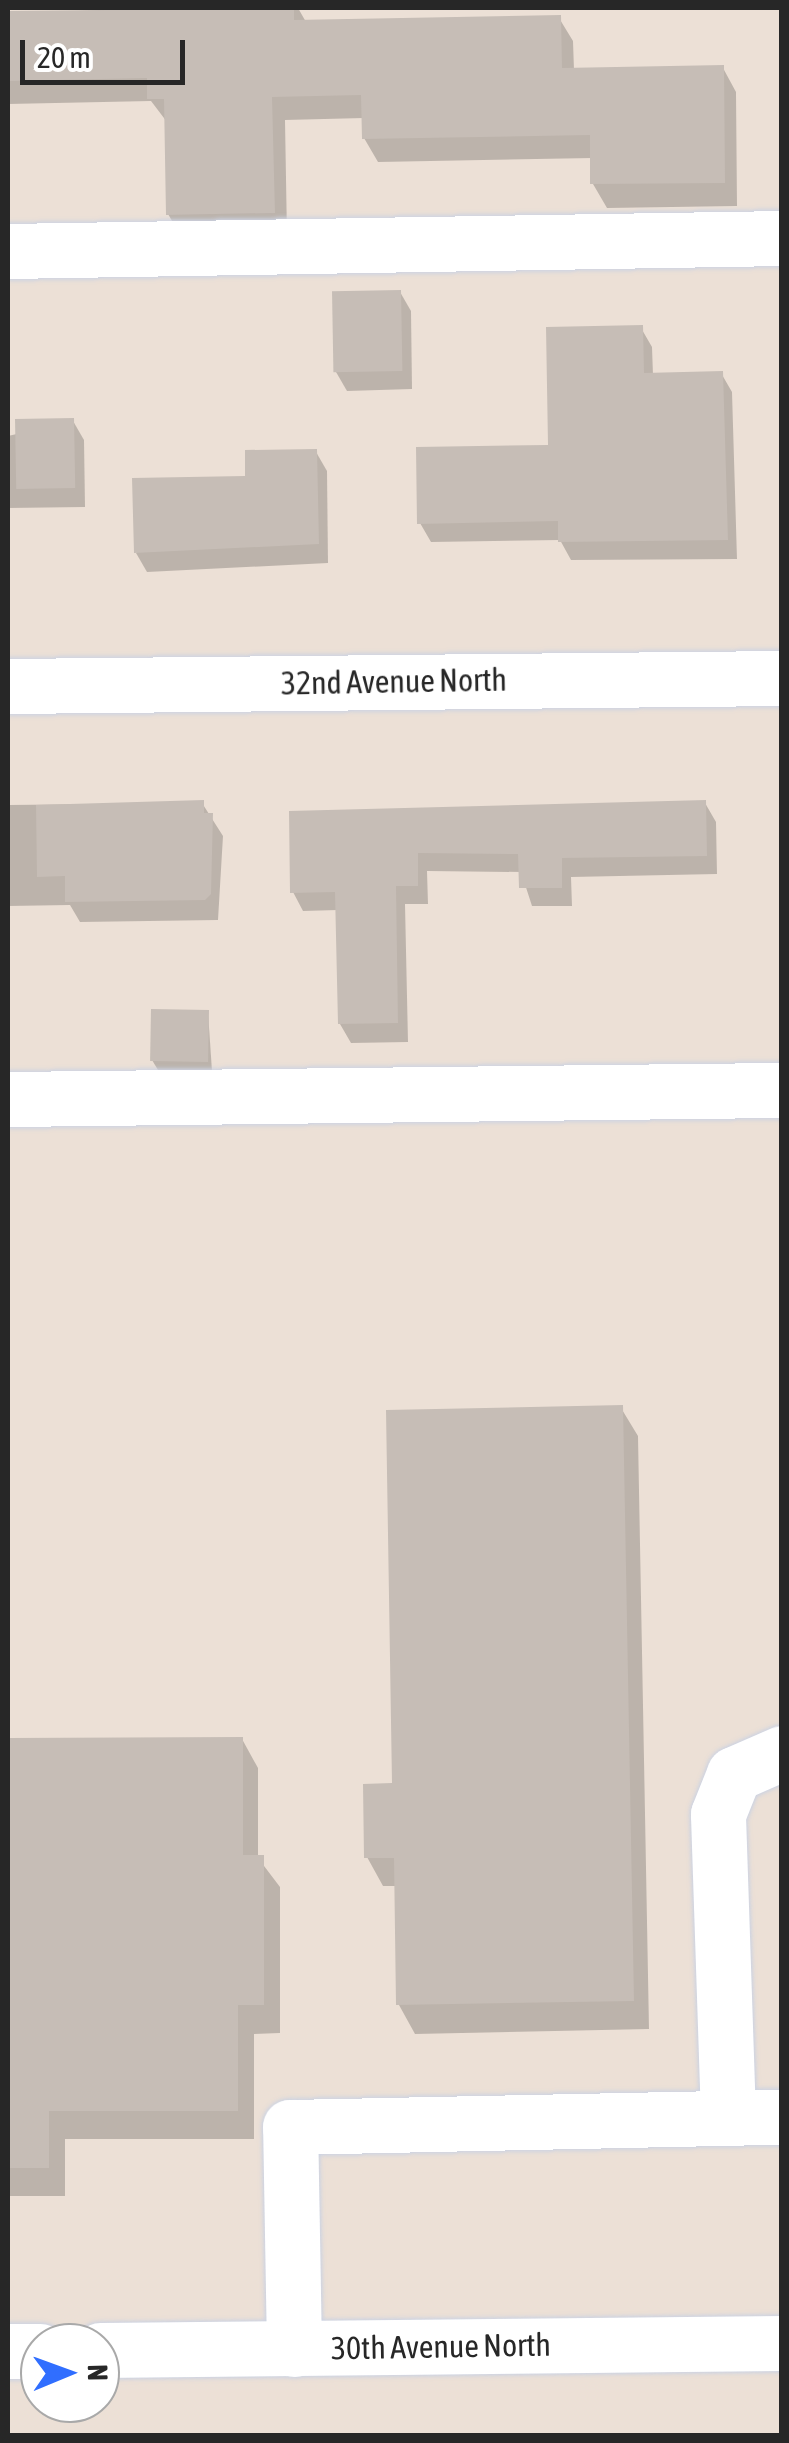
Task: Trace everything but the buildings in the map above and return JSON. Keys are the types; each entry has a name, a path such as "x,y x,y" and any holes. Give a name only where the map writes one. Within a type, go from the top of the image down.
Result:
{"street":[{"path":"8,251 782,238"},
{"name":"32nd Avenue North","path":"8,686 782,678"},
{"path":"8,1099 782,1090"},
{"path":"728,2118 718,1814 734,1774 782,1753"},
{"path":"294,2348 290,2127 782,2117"},
{"name":"30th Avenue North","path":"120,2350 782,2343"}]}
